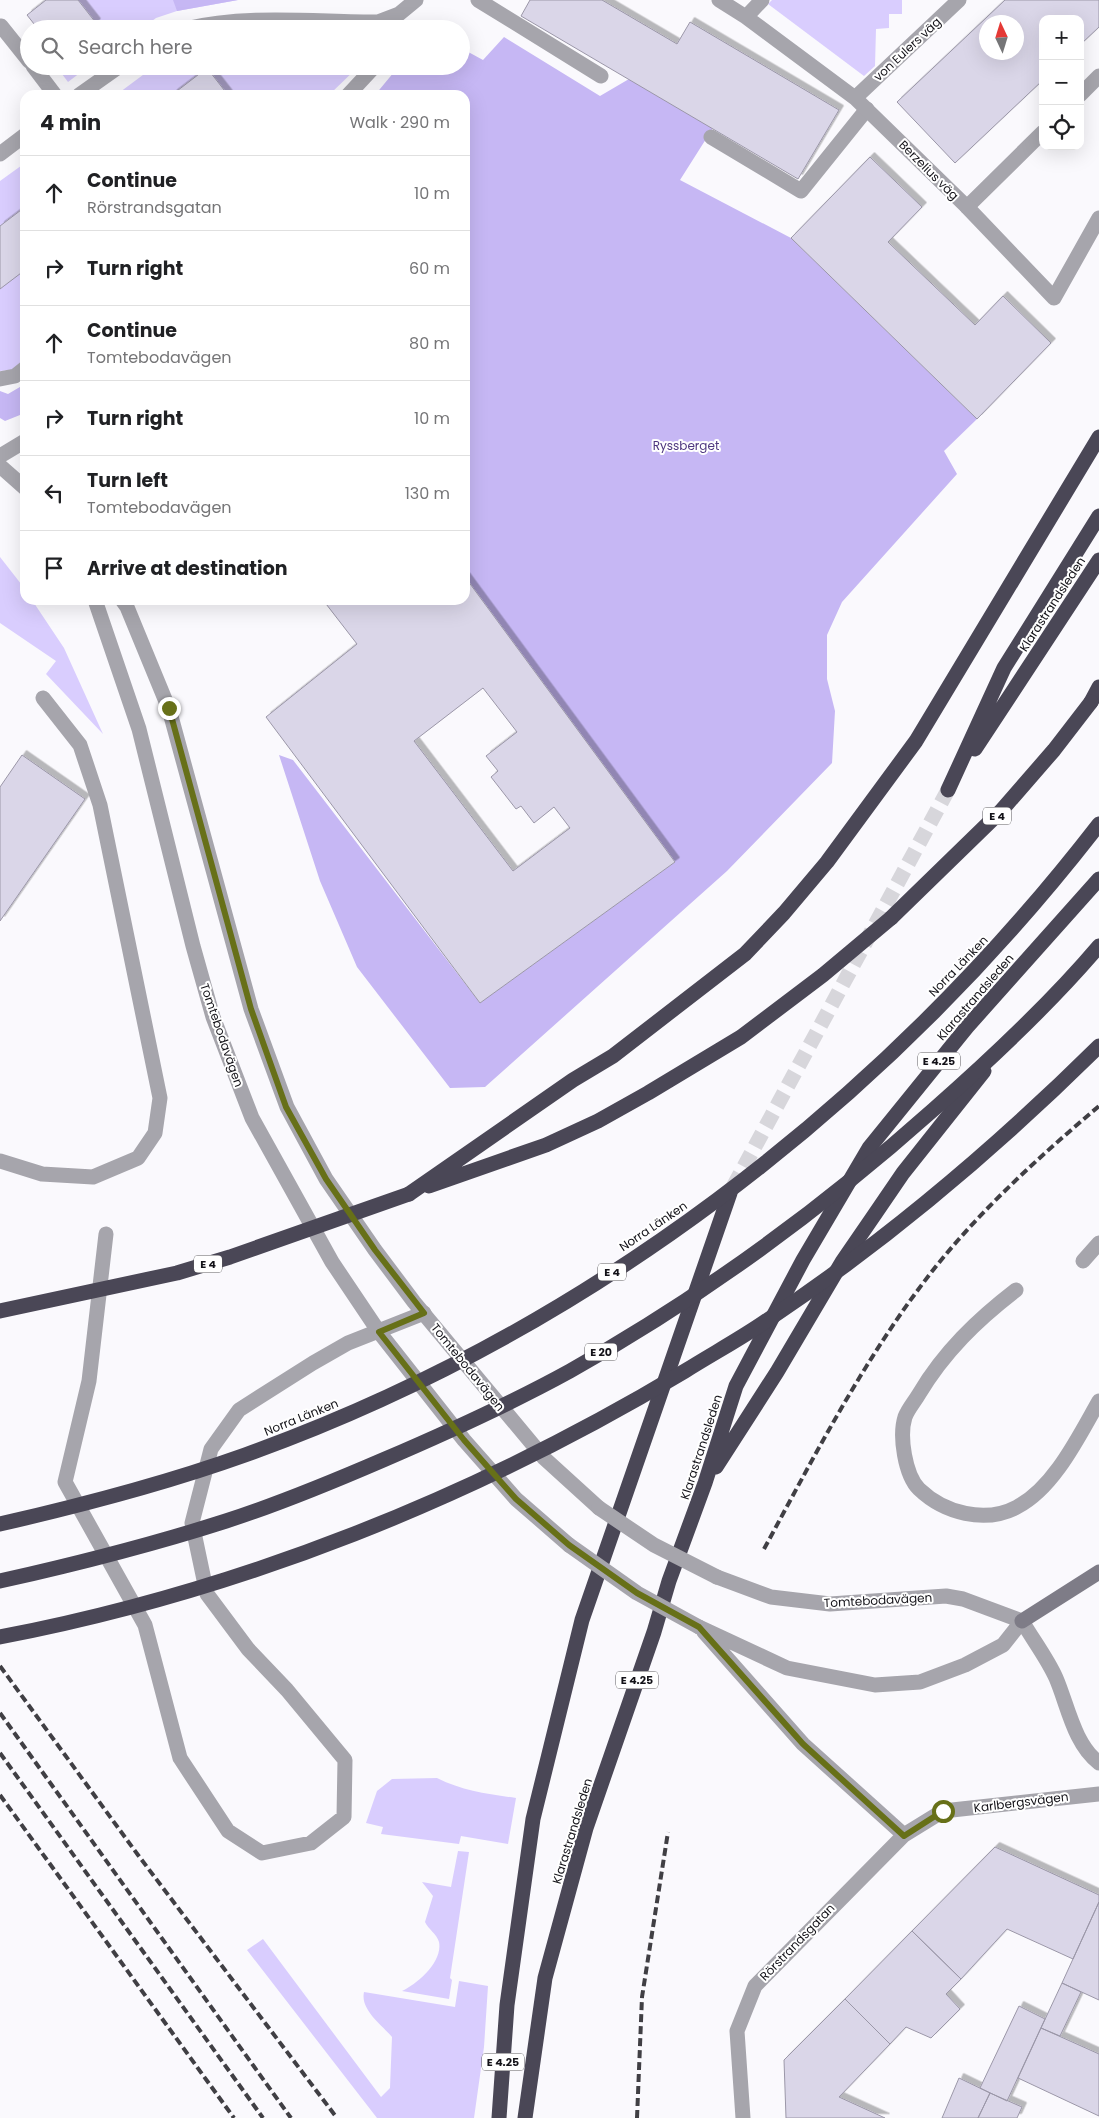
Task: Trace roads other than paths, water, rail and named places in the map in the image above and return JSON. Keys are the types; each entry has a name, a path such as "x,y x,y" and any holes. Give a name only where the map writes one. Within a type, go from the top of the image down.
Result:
{"highway":[{"path":"409,1194 573,1080 613,1056 745,954 784,913 827,862 916,741 1099,437"},
{"name":"Klarastrandsleden","path":"1099,516 1004,668 948,790 1099,560"},
{"path":"1095,697 1099,687"},
{"name":"E 4","path":"0,1311 177,1273 230,1257 546,1145 598,1121 648,1093 740,1037 823,975 891,918 1001,811 1054,750 1095,697"},
{"name":"Norra Länken","path":"0,1524 90,1504 173,1479 246,1455 340,1418 468,1358 650,1248 760,1169 899,1048 1013,930 1099,824"},
{"name":"Klarastrandsleden","path":"525,2118 545,1978 586,1828 654,1632 669,1581 705,1483 736,1386 803,1260 870,1148 967,1027 1099,880"},
{"path":"705,1483 777,1372 842,1262 903,1173 992,1061 1099,946"},
{"name":"E 20","path":"0,1581 104,1558 228,1520 329,1483 430,1440 570,1371 683,1302 792,1227 851,1180 986,1063 1099,946"},
{"path":"0,1637 180,1593 330,1543 455,1492 566,1438 644,1395 765,1322 842,1267 939,1192 1042,1101 1099,1046"},
{"name":"E 4.25","path":"499,2118 506,2005 533,1819 573,1658 585,1611 730,1193"}],"street":[{"path":"388,20 416,0"},
{"path":"478,0 601,76"},
{"name":"Berzelius väg","path":"718,0 746,16 855,98 967,206 1054,298 1099,218"},
{"path":"746,16 762,0"},
{"name":"von Eulers väg","path":"855,98 959,0"},
{"path":"1,26 20,50"},
{"path":"40,75 51,90"},
{"path":"86,90 107,75"},
{"path":"353,90 367,75"},
{"path":"1084,91 1099,76"},
{"path":"710,137 801,191 867,109"},
{"path":"967,206 1039,136"},
{"path":"0,154 20,139"},
{"path":"0,379 15,376 20,372"},
{"path":"0,456 20,444"},
{"path":"0,466 20,484"},
{"name":"Tomtebodavägen","path":"97,605 139,729 193,946 213,1017 252,1118 334,1264 379,1332 464,1440 516,1499 569,1545 637,1593 699,1627 787,1668 875,1685 920,1682 965,1665 1002,1645 1022,1621 963,1599 946,1596 830,1604 771,1597 717,1578 654,1545 599,1508 544,1458 497,1403 375,1250 326,1179 286,1107 251,1009 169,708 126,605"},
{"path":"0,1162 42,1174 93,1177 138,1158 155,1133 160,1098 100,805 80,746 43,698"},
{"path":"106,1234 89,1380 65,1482 145,1625 180,1758 228,1831 262,1853 311,1843 344,1817 345,1760 287,1690 248,1649 207,1594 192,1523 211,1449 239,1410 312,1362 348,1344 379,1332 419,1307"},
{"path":"1083,1261 1099,1242"},
{"path":"1016,1290 961,1337 933,1371 905,1417 902,1453 918,1488 948,1509 983,1516 1016,1507 1041,1488 1069,1455 1099,1401"},
{"path":"1099,1572 1022,1621 1056,1678 1069,1714 1090,1756 1099,1763"},
{"path":"699,1627 803,1744 904,1836"},
{"name":"Karlbergsvägen","path":"943,1811 1099,1794"},
{"name":"Rörstrandsgatan","path":"743,2118 737,2031 754,1986 840,1897 904,1836 943,1811"}],"tunnel":[{"path":"733,1187 948,790"}],"railway":[{"path":"764,1549 841,1408 883,1340 930,1274 969,1228 1010,1186 1099,1106"},
{"path":"0,1666 138,1855 337,2118"},
{"path":"0,1713 291,2118"},
{"path":"0,1753 263,2118"},
{"path":"0,1795 234,2118"},
{"path":"637,2118 642,1997 668,1832"}],"park label":[{"name":"Ryssberget","path":"686,445"}]}
